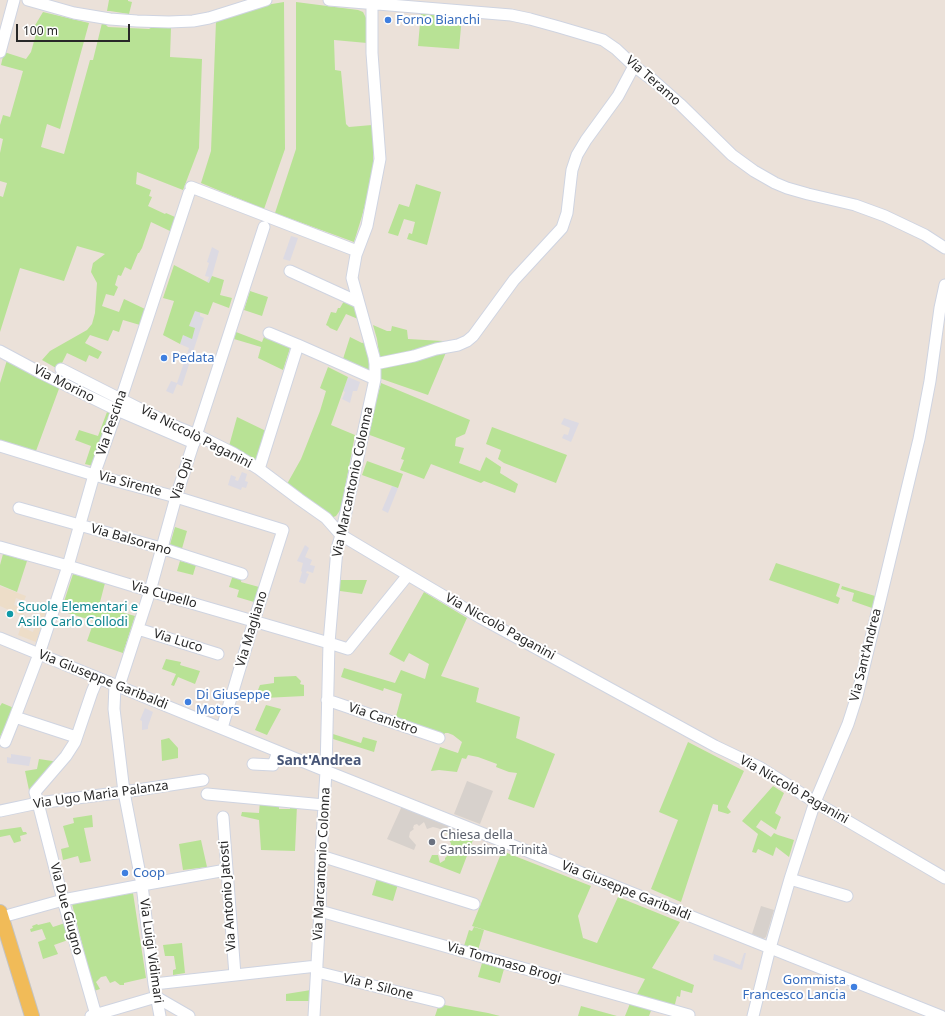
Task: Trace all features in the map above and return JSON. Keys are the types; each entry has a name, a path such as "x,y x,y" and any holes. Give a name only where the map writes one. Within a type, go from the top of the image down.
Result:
{"main road":[{"path":"2,922 32,1016"}],"street":[{"path":"0,52 14,0"},
{"path":"28,0 74,13 103,18 130,21 169,22 193,21 209,18 261,1"},
{"name":"Via Teramo","path":"329,0 497,14 530,19 603,40 616,49 634,66 671,96 732,155 759,174 782,185 802,192 849,203 885,216 925,235 945,248"},
{"name":"Via Marcantonio Colonna","path":"314,1016 326,771 329,643 337,549 375,379 376,364 364,316 358,302 352,278 357,251 367,226 380,159 372,53 372,4"},
{"path":"376,364 458,345 467,341 473,336 514,280 562,228 567,213 571,174 577,155 618,96 634,66"},
{"name":"Via Pescina","path":"5,742 39,654 68,566 94,475 121,399 190,190 357,251"},
{"name":"Via Opi","path":"117,686 138,629 176,497 264,227"},
{"path":"290,271 358,302"},
{"name":"Via Sant'Andrea","path":"753,1016 770,948 790,879 815,802 850,718 859,688 919,439 945,285"},
{"path":"269,333 375,379"},
{"path":"259,469 298,345"},
{"name":"Via Morino","path":"0,351 117,410 196,439"},
{"name":"Via Niccolò Paganini","path":"61,369 177,427 196,439 233,453 259,469 326,518 341,535 408,575 481,618 715,746 759,767 815,802 945,878"},
{"name":"Via Sirente","path":"0,446 283,530"},
{"name":"Via Balsorano","path":"19,508 162,548 242,574"},
{"name":"Via Magliano","path":"222,728 283,530"},
{"name":"Via Cupello","path":"0,547 348,649 408,575"},
{"name":"Via Luco","path":"138,629 218,654"},
{"name":"Via Giuseppe Garibaldi","path":"0,638 278,752 941,1016"},
{"path":"38,803 35,792 66,756 75,742 98,678"},
{"name":"Via Luigi Vidimari","path":"117,686 114,709 124,792 142,885 154,984 160,1016"},
{"name":"Via Canistro","path":"327,700 439,738"},
{"path":"15,716 76,737"},
{"path":"253,764 273,765 278,752"},
{"name":"Via Ugo Maria Palanza","path":"0,811 38,803 203,780"},
{"path":"207,794 324,805"},
{"name":"Via Due Giugno","path":"38,803 93,1015"},
{"name":"Via Antonio Jatosti","path":"222,817 235,975"},
{"path":"321,856 474,904"},
{"path":"2,922 63,900 226,870"},
{"path":"790,879 847,896"},
{"name":"Via Tommaso Brogi","path":"320,911 689,1015"},
{"path":"154,984 235,975 317,969"},
{"name":"Via P. Silone","path":"317,969 439,1002"},
{"path":"93,1015 156,997 190,1016"}],"shaded area":[{"path":"291,236 298,238 290,261 283,259"},
{"path":"212,247 219,251 210,283 207,282 209,277 205,276 209,263 207,262"},
{"path":"195,310 200,312 200,316 204,318 182,386 177,384 173,394 166,391 171,381 177,383 189,348 180,344 183,335 192,338 189,326"},
{"path":"348,377 360,382 357,391 353,391 350,403 342,399"},
{"path":"564,418 579,423 571,442 562,438 564,434 568,435 570,428 561,424"},
{"path":"242,472 247,474 245,481 248,482 246,488 242,487 241,490 228,485 231,475 236,477 235,480 238,481"},
{"path":"392,486 398,488 388,513 382,510"},
{"path":"305,545 309,548 305,557 312,560 310,565 315,566 313,573 307,571 306,573 309,574 305,584 299,582 303,563 297,561"},
{"path":"0,586 26,596 24,601 16,598 14,605 20,607 19,611 24,613 22,616 0,606"},
{"path":"44,604 50,606 36,642 18,635 21,627 33,632"},
{"path":"145,708 153,712 148,729 142,730 142,721 140,720"},
{"path":"11,754 31,757 29,766 7,763 7,757 11,758"},
{"path":"467,781 493,791 480,824 454,814"},
{"path":"402,806 469,833 467,838 433,827 427,829 424,822 419,826 417,824 414,825 414,829 410,832 409,837 416,845 414,850 387,839"},
{"path":"761,906 774,910 766,937 763,939 752,934"},
{"path":"744,953 746,953 742,970 713,960 714,954 740,965"}],"green space":[{"path":"109,0 128,0 132,2 129,14 107,11"},
{"path":"284,2 285,149 264,209 201,183 211,151 216,21 266,5"},
{"path":"296,2 358,10 363,12 367,20 367,43 334,40 335,70 341,71 346,124 349,127 372,125 373,132 373,173 354,242 275,213 296,149"},
{"path":"43,12 89,23 60,129 47,124 41,147 64,154 90,60 93,60 102,23 108,27 149,29 154,26 171,28 170,57 202,59 199,148 183,190 137,172 136,184 151,190 149,196 152,197 148,206 175,217 170,231 151,222 142,248 138,253 131,270 125,267 121,276 118,275 115,285 118,287 114,296 106,294 102,306 119,312 124,299 145,309 140,325 123,320 119,332 113,330 108,341 90,335 85,343 102,352 98,359 89,355 86,362 67,353 61,365 56,368 42,360 50,351 87,330 92,324 95,313 97,283 91,272 93,263 105,254 77,246 64,281 20,268 0,332 0,196 3,197 7,183 0,181 0,153 3,139 0,138 0,125 3,115 10,117 23,71 1,65 4,52 26,59 31,52 36,34 34,32 34,27"},
{"path":"421,12 462,16 459,49 418,46"},
{"path":"416,184 441,192 427,245 407,239 409,233 412,234 415,222 404,219 398,236 388,233 399,204 409,207"},
{"path":"174,265 209,283 212,276 224,280 220,295 232,298 229,308 213,302 208,315 195,311 189,326 195,328 192,339 183,335 180,344 163,335 174,301 163,298"},
{"path":"250,291 268,297 262,316 244,310"},
{"path":"344,301 356,306 358,319 346,314 337,331 326,325 331,312 336,313"},
{"path":"373,325 387,331 391,331 392,326 407,330 408,339 460,342 380,360"},
{"path":"236,332 262,342 264,337 290,348 283,370 258,358 261,347 234,339"},
{"path":"350,337 362,343 366,342 370,362 369,371 343,359"},
{"path":"447,350 428,395 379,378 381,366"},
{"path":"7,360 60,386 36,451 0,440 0,383"},
{"path":"328,367 348,377 331,425 355,435 341,509 336,516 331,518 287,484 301,459 320,411 326,391 320,388"},
{"path":"381,383 470,420 465,434 456,438 455,446 464,448 459,463 480,471 486,457 501,467 500,473 518,484 515,493 484,481 481,483 431,464 424,479 400,470 404,460 401,459 405,448 367,434"},
{"path":"107,412 111,413 93,466 85,464 91,446 75,440 79,430 98,436"},
{"path":"237,417 266,431 257,463 229,446"},
{"path":"492,427 567,455 556,483 504,463 498,459 501,450 486,444"},
{"path":"367,461 403,474 398,488 362,475"},
{"path":"175,527 187,531 181,552 169,548"},
{"path":"3,554 27,561 17,592 0,585 0,565"},
{"path":"180,561 196,565 193,575 177,571"},
{"path":"776,563 840,584 836,596 840,598 838,604 769,580"},
{"path":"73,574 105,583 99,606 135,616 123,653 87,641 94,621 61,611"},
{"path":"233,575 242,577 241,582 259,587 254,602 237,597 239,590 229,587"},
{"path":"340,580 367,580 362,594 340,591"},
{"path":"842,586 875,596 872,608 852,601 854,593 841,589"},
{"path":"424,592 467,618 441,676 479,688 476,702 520,717 516,738 555,754 534,808 508,799 517,773 509,772 496,767 497,764 478,757 468,755 466,759 462,758 457,772 439,770 431,771 440,747 458,753 462,742 448,733 445,733 443,736 395,720 402,694 384,688 383,691 341,677 344,668 395,683 401,670 425,679 429,664 409,653 404,662 389,654"},
{"path":"166,659 181,662 180,665 200,671 195,684 178,677 174,686 171,685 176,674 162,669"},
{"path":"296,676 301,681 300,684 304,685 304,696 264,698 256,695 260,685 274,683 274,677"},
{"path":"2,703 14,708 0,737 0,706"},
{"path":"266,705 281,709 267,735 255,730"},
{"path":"333,734 361,743 363,737 377,741 374,752 333,739"},
{"path":"169,738 178,748 178,758 162,761 161,740"},
{"path":"688,742 744,771 727,807 731,812 728,814 718,811 718,805 713,804 681,902 651,889 678,820 659,812"},
{"path":"39,759 59,762 35,789 29,790 25,771 37,769"},
{"path":"773,786 784,793 775,813 781,817 776,830 761,820 756,827 771,837 774,833 794,840 789,857 776,847 773,856 758,849 756,853 752,852 758,834 742,821"},
{"path":"260,801 279,803 279,809 290,809 290,804 297,805 295,851 261,850 259,820 241,816 242,812 259,813"},
{"path":"92,815 93,827 84,828 91,861 80,863 78,856 63,860 61,849 69,847 63,826 74,823 73,818"},
{"path":"21,827 23,832 26,832 27,834 20,836 21,841 14,843 10,835 0,837 0,830"},
{"path":"442,829 473,840 460,874 429,862 432,855 438,855 440,863 445,860 453,847 451,846 448,835"},
{"path":"201,840 207,867 183,870 179,844"},
{"path":"502,851 591,886 578,916 583,938 597,943 618,897 680,922 652,968 694,985 692,993 681,990 680,997 677,996 674,1008 636,996 645,979 472,926"},
{"path":"377,878 398,884 393,901 372,895"},
{"path":"133,893 146,978 120,985 115,981 110,983 106,976 101,977 96,982 100,989 94,991 72,904"},
{"path":"50,922 53,927 65,923 68,940 54,945 58,954 43,959 38,942 46,939 42,929 31,932 30,929 33,928 32,926 37,924"},
{"path":"474,927 484,930 478,950 464,946 469,930 472,931"},
{"path":"182,943 185,973 173,975 173,970 176,969 174,956 165,956 163,945"},
{"path":"482,963 504,969 500,983 478,977"},
{"path":"311,990 311,1001 286,1001 286,994"},
{"path":"631,1001 652,1008 649,1016 625,1016"},
{"path":"439,1004 488,1013 500,1016 435,1016"},
{"path":"581,1006 617,1016 578,1016"}],"place":[{"name":"Forno Bianchi","path":"388,20"},
{"name":"Pedata","path":"164,358"},
{"name":"Scuole Elementari e Asilo Carlo Collodi","path":"10,614"},
{"name":"Di Giuseppe Motors","path":"188,702"},
{"name":"Chiesa della Santissima Trinità","path":"432,842"},
{"name":"Coop","path":"125,873"},
{"name":"Gommista Francesco Lancia","path":"854,987"}],"district":[{"name":"Sant'Andrea","path":"319,761"}]}
